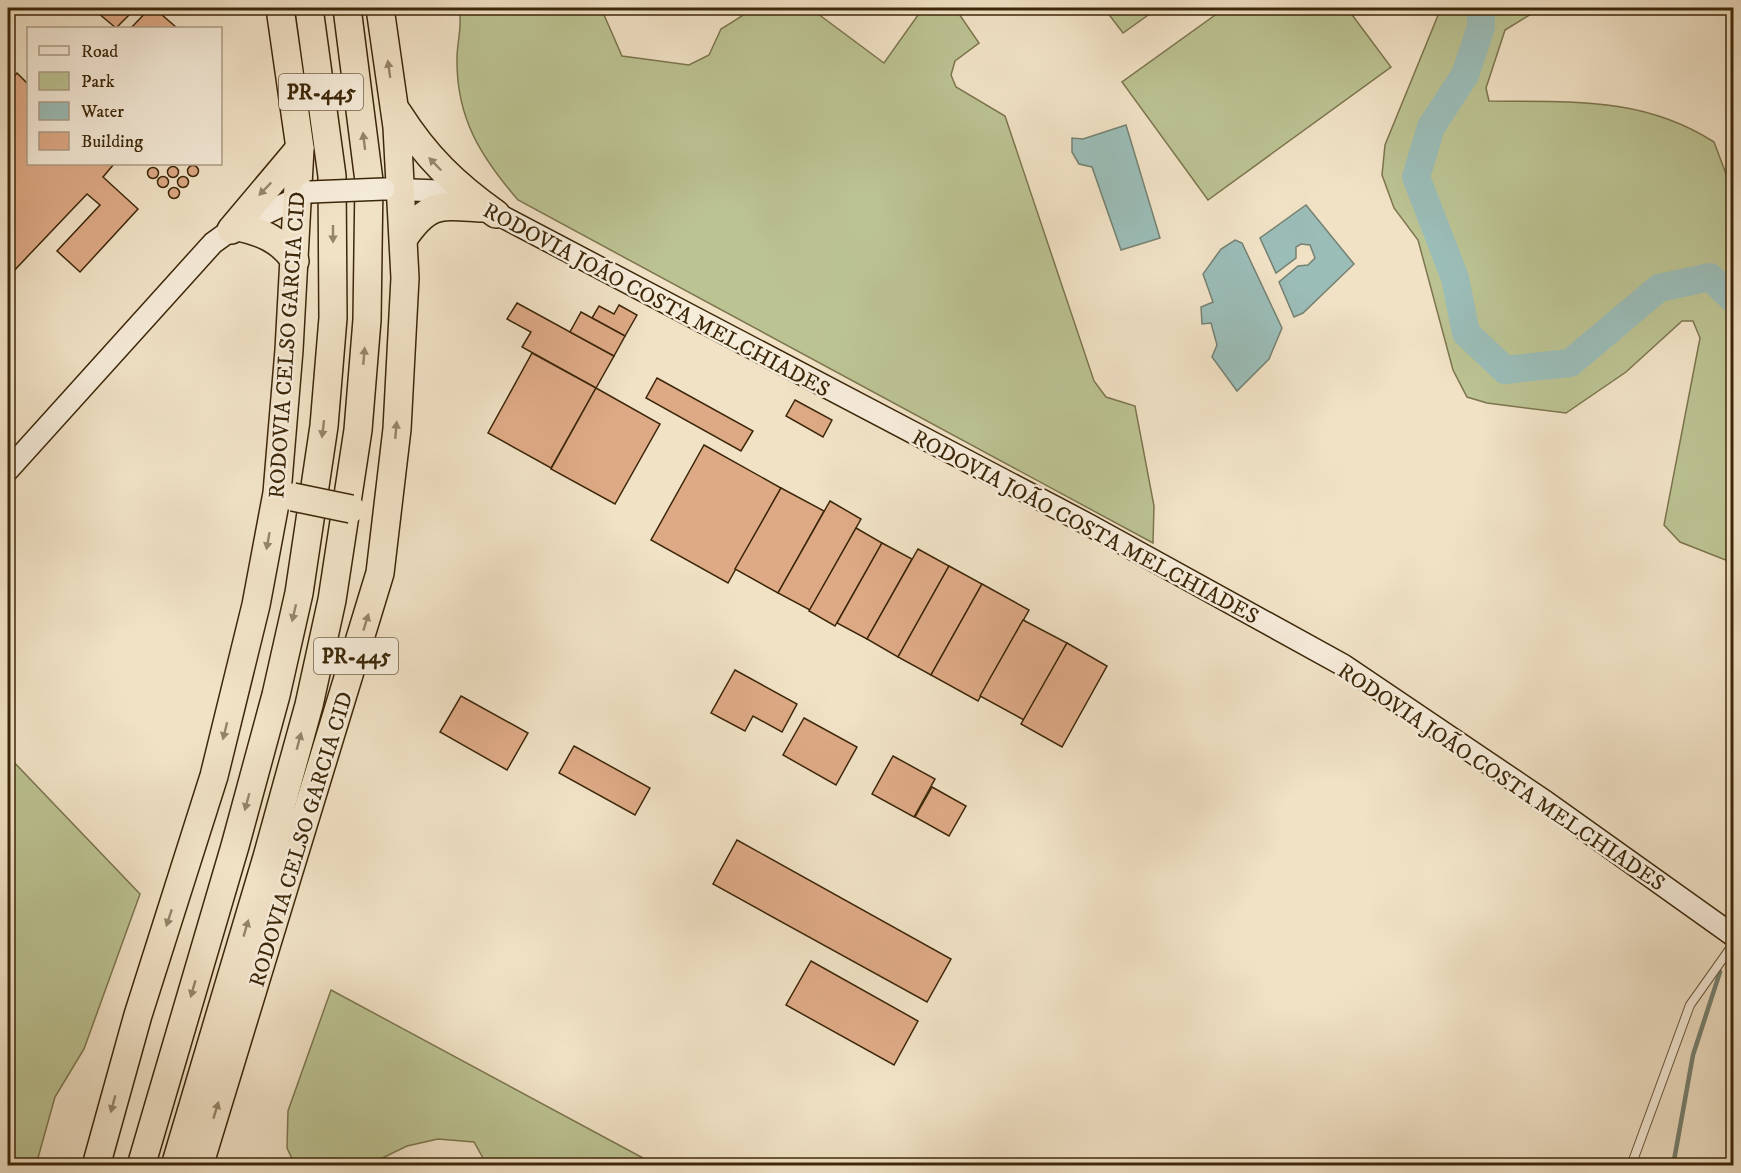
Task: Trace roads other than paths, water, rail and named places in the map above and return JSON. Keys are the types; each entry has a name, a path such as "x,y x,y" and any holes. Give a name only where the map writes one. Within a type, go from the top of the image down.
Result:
{"highway":[{"name":"PR-445","path":"280,8 300,148"},
{"name":"RODOVIA CELSO GARCIA CID","path":"141,1166 235,846 276,695 299,593 324,426 333,318 332,176 309,8"},
{"name":"RODOVIA CELSO GARCIA CID","path":"175,1166 267,857 309,705 332,600 358,430 368,320 369,181 347,8"},
{"name":"RODOVIA CELSO GARCIA CID","path":"199,1166 380,573 397,429 405,278 404,238 393,189 393,105 380,8"},
{"path":"393,105 418,145 432,161 466,193 490,211"},
{"name":"RODOVIA CELSO GARCIA CID","path":"96,1166 138,1016 214,776 285,495 295,261 304,194 300,148"},
{"path":"234,228 300,148"},
{"path":"404,238 427,211 435,207 490,211"},
{"path":"234,228 264,232 295,261"},
{"path":"285,495 387,516"}],"street":[{"name":"RODOVIA JOÃO COSTA MELCHIADES","path":"304,194 393,189 454,193 490,211 1089,525 1343,665 1546,802 1734,936"},
{"path":"8,470 213,243 234,228 304,194"}],"lane":[{"path":"1631,1166 1690,1005 1734,943"}],"water":[{"path":"1126,125 1160,238 1121,250 1092,167 1079,164 1072,152 1072,138 1083,139"},
{"path":"1306,205 1354,264 1303,313 1294,317 1279,282 1298,266 1308,265 1315,258 1310,245 1301,244 1296,247 1296,258 1276,273 1260,238"},
{"path":"1235,240 1242,243 1282,328 1269,359 1237,391 1212,357 1217,345 1211,323 1202,324 1201,307 1213,302 1203,274 1221,249"}],"waterway":[{"path":"1481,8 1481,27 1465,75 1431,127 1416,177 1455,278 1466,333 1505,370 1570,363 1659,288 1710,277 1734,300"},
{"path":"1673,1166 1693,1055 1720,972"}]}
